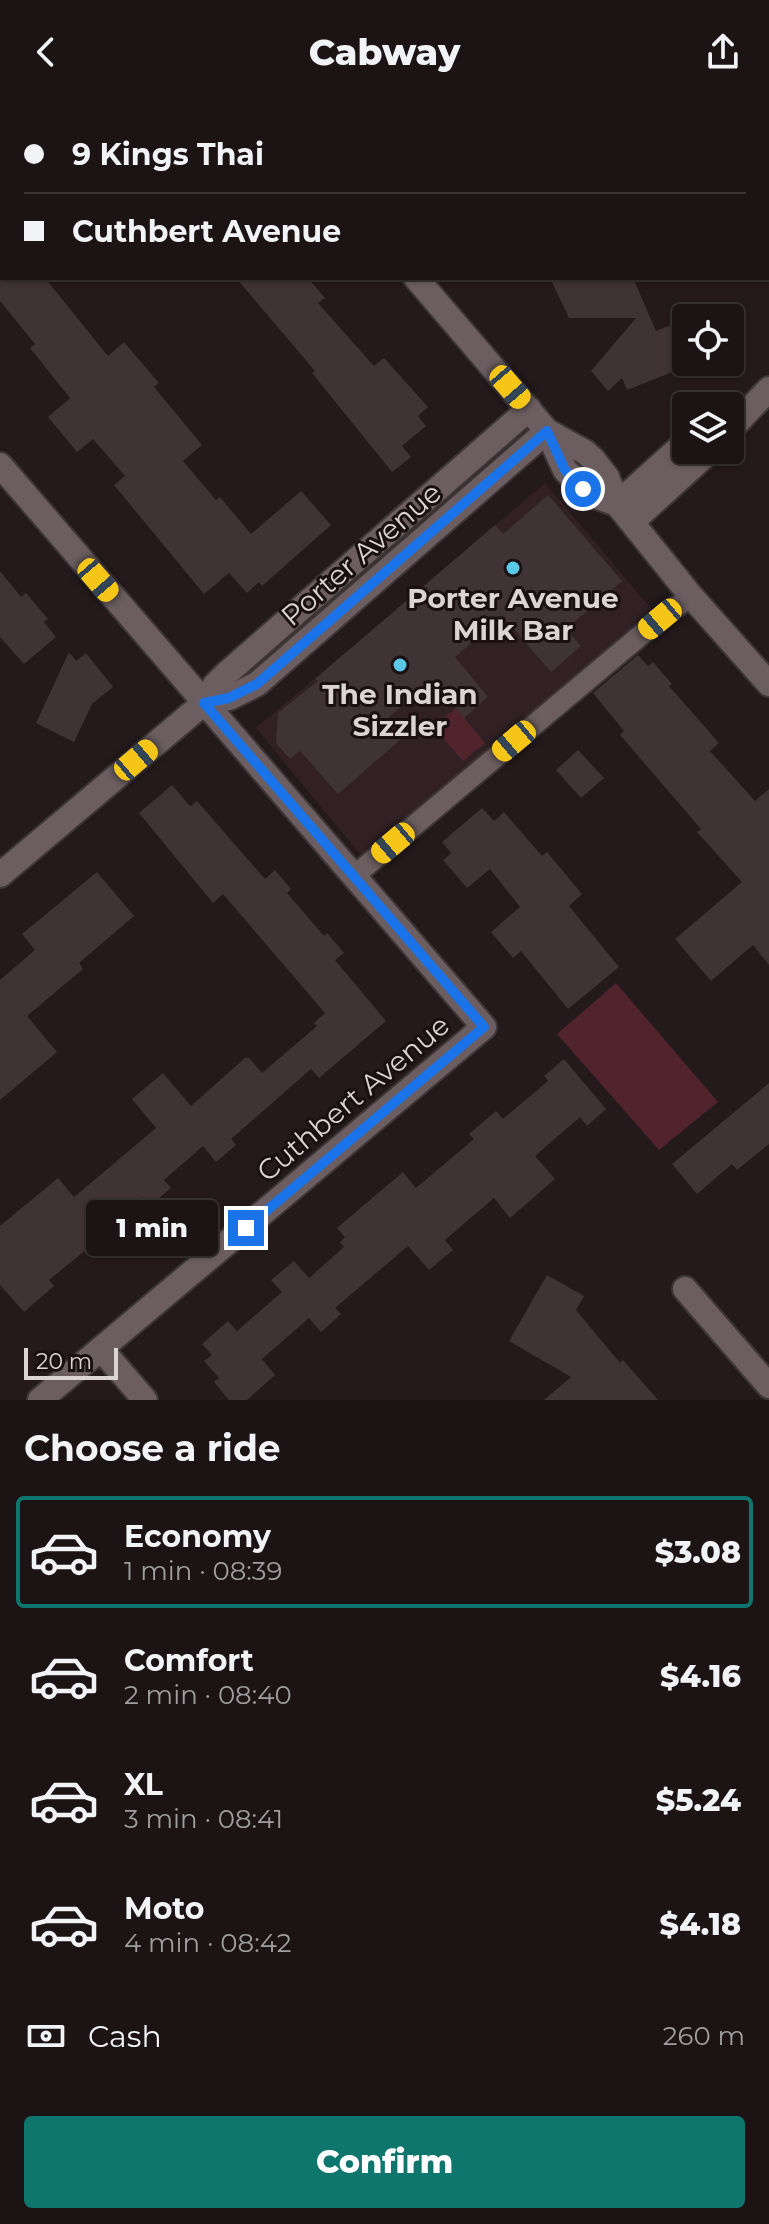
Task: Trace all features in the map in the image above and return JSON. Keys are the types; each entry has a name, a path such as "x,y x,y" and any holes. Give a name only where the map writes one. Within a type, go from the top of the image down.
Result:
{"street":[{"path":"418,280 547,431 593,459 607,477 624,513 691,596 769,684"},
{"path":"744,398 769,379"},
{"path":"744,415 769,389"},
{"name":"Porter Avenue","path":"0,875 204,703 226,674 529,409"},
{"name":"Porter Avenue","path":"204,703 229,698 257,684 547,431"},
{"path":"624,513 672,458"},
{"path":"624,513 692,464"},
{"path":"0,465 354,876"},
{"name":"Cuthbert Avenue","path":"40,1400 484,1027 354,876"},
{"path":"685,1289 769,1386"},
{"path":"101,1349 145,1400"}],"lane":[{"path":"354,876 691,596"}],"shaded area":[{"path":"545,483 660,619 368,864 256,728"},
{"path":"456,708 485,743 463,761 433,727"},
{"path":"616,983 718,1102 659,1150 557,1034"}],"building":[{"path":"0,280 47,280 108,356 124,342 159,383 154,387 202,445 183,461 216,500 220,497 251,534 301,491 331,525 262,586 259,582 247,593 229,573 204,594 114,485 125,476 93,439 77,452 48,417 70,398 30,348 35,344 0,301"},
{"path":"238,280 310,280 325,298 318,303 374,366 384,358 428,407 418,416 426,426 402,446 411,457 392,472 312,373 315,371"},
{"path":"551,280 634,280 656,331 672,325 672,372 627,390 622,378 608,391 591,371 636,318 569,318"},
{"path":"548,495 622,581 566,629 581,646 551,672 504,618 500,618 455,657 488,697 464,718 432,680 389,717 396,726 391,730 400,740 338,794 300,751 290,759 276,743 278,713 495,525 503,534"},
{"path":"0,571 21,597 26,593 48,619 44,622 56,637 24,664 0,637"},
{"path":"69,652 76,661 86,653 113,687 92,704 74,742 36,723"},
{"path":"638,655 648,666 653,662 672,684 669,686 719,743 710,751 755,801 769,789 769,965 753,945 711,981 675,939 742,882 697,832 701,829 620,735 624,731 593,693"},
{"path":"578,750 604,778 581,798 556,770"},
{"path":"172,785 190,806 197,801 265,879 275,870 291,889 287,893 324,936 327,933 344,953 335,960 386,1021 319,1078 311,1069 231,1139 236,1145 216,1162 203,1146 164,1180 171,1188 150,1206 142,1197 105,1227 109,1231 49,1280 54,1286 24,1312 0,1285 0,1226 58,1178 74,1197 156,1128 132,1099 163,1073 191,1106 245,1058 249,1058 262,1073 317,1026 314,1023 325,1013 223,894 213,903 139,813"},
{"path":"482,808 494,821 504,812 542,856 547,852 582,894 569,906 619,967 568,1009 521,951 513,958 491,932 520,907 490,869 467,888 443,860 451,853 442,842"},
{"path":"97,872 134,916 79,963 83,969 27,1016 57,1052 0,1100 0,980 35,950 22,934"},
{"path":"564,1059 606,1109 587,1126 580,1117 535,1156 555,1179 510,1218 494,1198 445,1240 453,1250 429,1270 408,1246 335,1308 341,1314 321,1332 309,1318 262,1359 275,1375 247,1400 229,1400 214,1382 219,1378 204,1361 212,1355 202,1344 228,1321 237,1331 282,1292 271,1280 294,1261 309,1278 344,1247 340,1242 345,1237 337,1228 403,1172 416,1188 474,1139 469,1134 496,1111 503,1119 548,1081 544,1076"},
{"path":"769,1083 769,1144 737,1170 732,1164 697,1194 672,1164"},
{"path":"547,1275 584,1296 576,1310 620,1363 623,1360 658,1400 544,1400 571,1377 509,1341"}],"place":[{"name":"Porter Avenue Milk Bar","path":"513,568"},
{"name":"The Indian Sizzler","path":"400,665"}],"route":[{"path":"246,1228 484,1027 204,703 229,698 257,684 547,431 565,470 583,489"}]}
